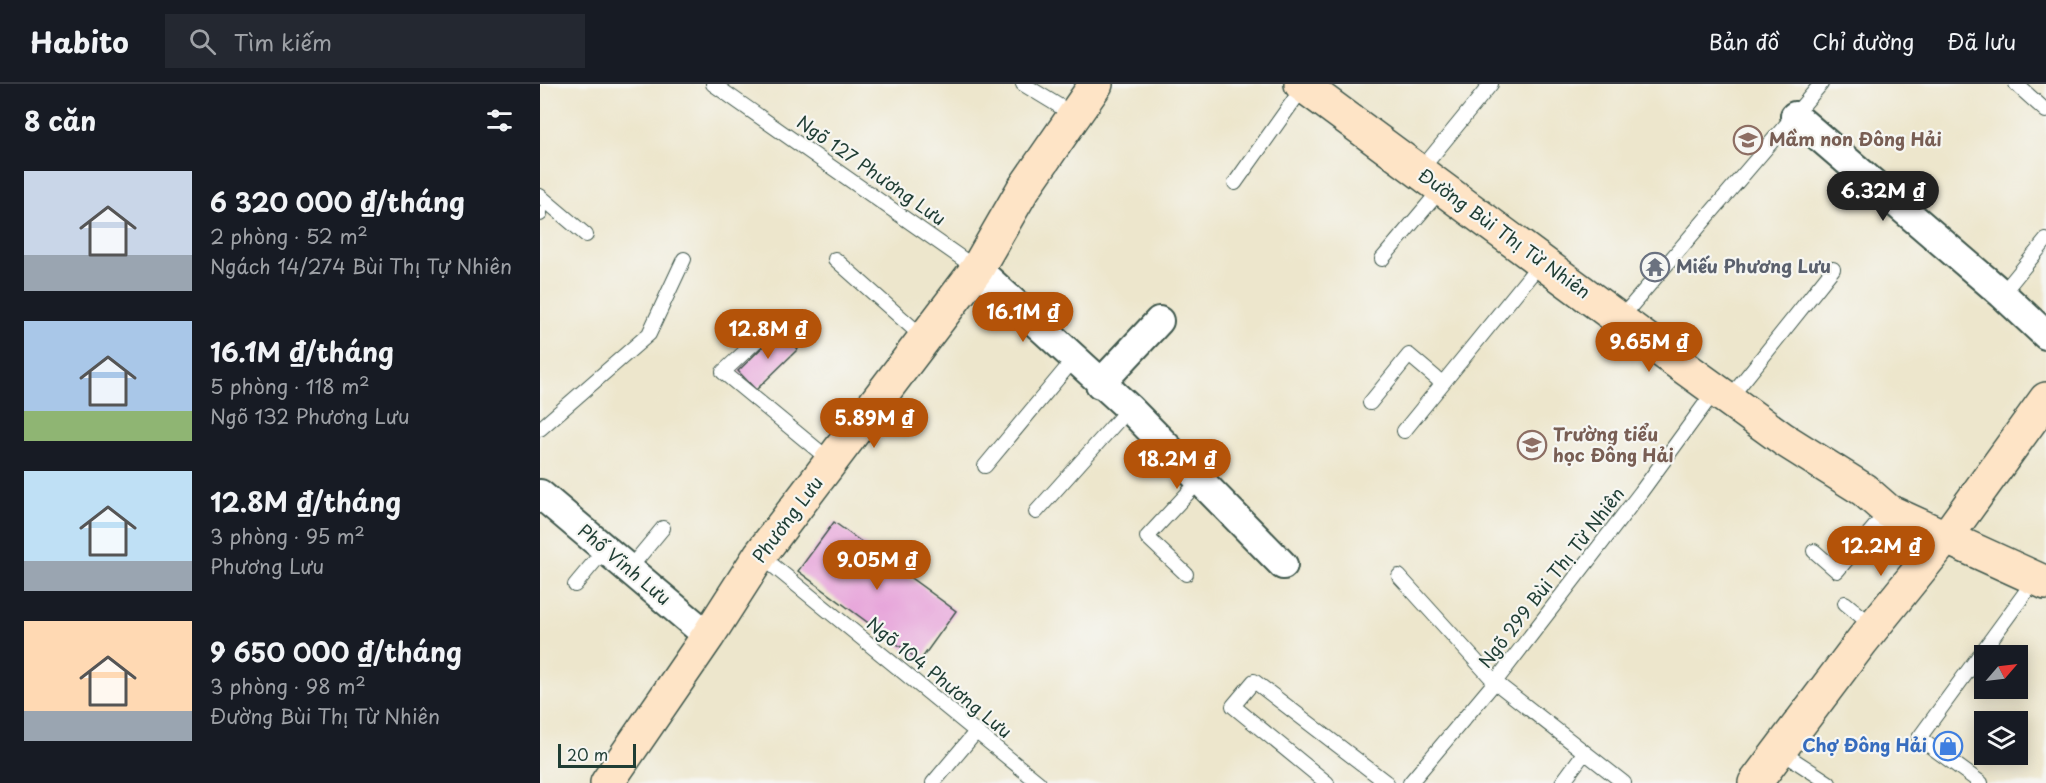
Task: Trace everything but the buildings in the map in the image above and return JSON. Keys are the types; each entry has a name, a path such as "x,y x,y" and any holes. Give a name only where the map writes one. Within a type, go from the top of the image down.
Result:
{"street":[{"name":"Phương Lưu","path":"607,783 708,636 760,555 977,269 1022,191 1096,84"},
{"name":"Đường Bùi Thị Từ Nhiên","path":"1302,85 1783,439 1864,490 1888,511 1947,536 2041,581"},
{"path":"1795,116 2002,294 2046,335"},
{"path":"977,269 1100,384 1129,408 1283,566"},
{"path":"1100,384 1159,321"},
{"path":"1755,783 1873,627 1947,536 2046,399"},
{"name":"Phố Vĩnh Lưu","path":"540,494 708,636"}],"lane":[{"name":"Ngõ 127 Phương Lưu","path":"713,84 977,269"},
{"path":"1023,84 1074,115"},
{"path":"1382,259 1491,84"},
{"path":"1620,319 1821,84"},
{"path":"2016,84 2046,111"},
{"path":"1235,183 1302,85"},
{"path":"540,196 586,236"},
{"path":"2002,294 2046,240"},
{"path":"540,429 650,334 684,259"},
{"path":"835,259 925,339"},
{"path":"1404,431 1542,261"},
{"name":"Ngõ 299 Bùi Thị Từ Nhiên","path":"1410,783 1495,682 1641,492 1723,394 1833,269"},
{"path":"777,322 723,372 832,462"},
{"path":"1370,403 1409,356 1442,383"},
{"path":"985,466 1074,359"},
{"path":"1036,512 1129,408"},
{"path":"1186,574 1147,537 1200,480"},
{"path":"1814,551 1837,571 1888,511"},
{"path":"629,569 663,528"},
{"path":"575,585 605,549"},
{"name":"Ngõ 104 Phương Lưu","path":"760,555 1039,783"},
{"path":"1399,576 1495,682 1624,783"},
{"path":"1981,783 1918,738 2041,581"},
{"path":"1845,603 1873,627"},
{"path":"1328,783 1233,706 1254,681 1387,783"},
{"path":"933,783 976,732"},
{"path":"1780,751 1829,783"},
{"path":"1563,783 1584,753"}],"place":[{"name":"Mầm non Đông Hải","path":"1748,140"},
{"name":"Miếu Phương Lưu","path":"1655,267"},
{"name":"Trường tiểu học Đông Hải","path":"1532,445"},
{"name":"Chợ Đông Hải","path":"1948,746"}]}
